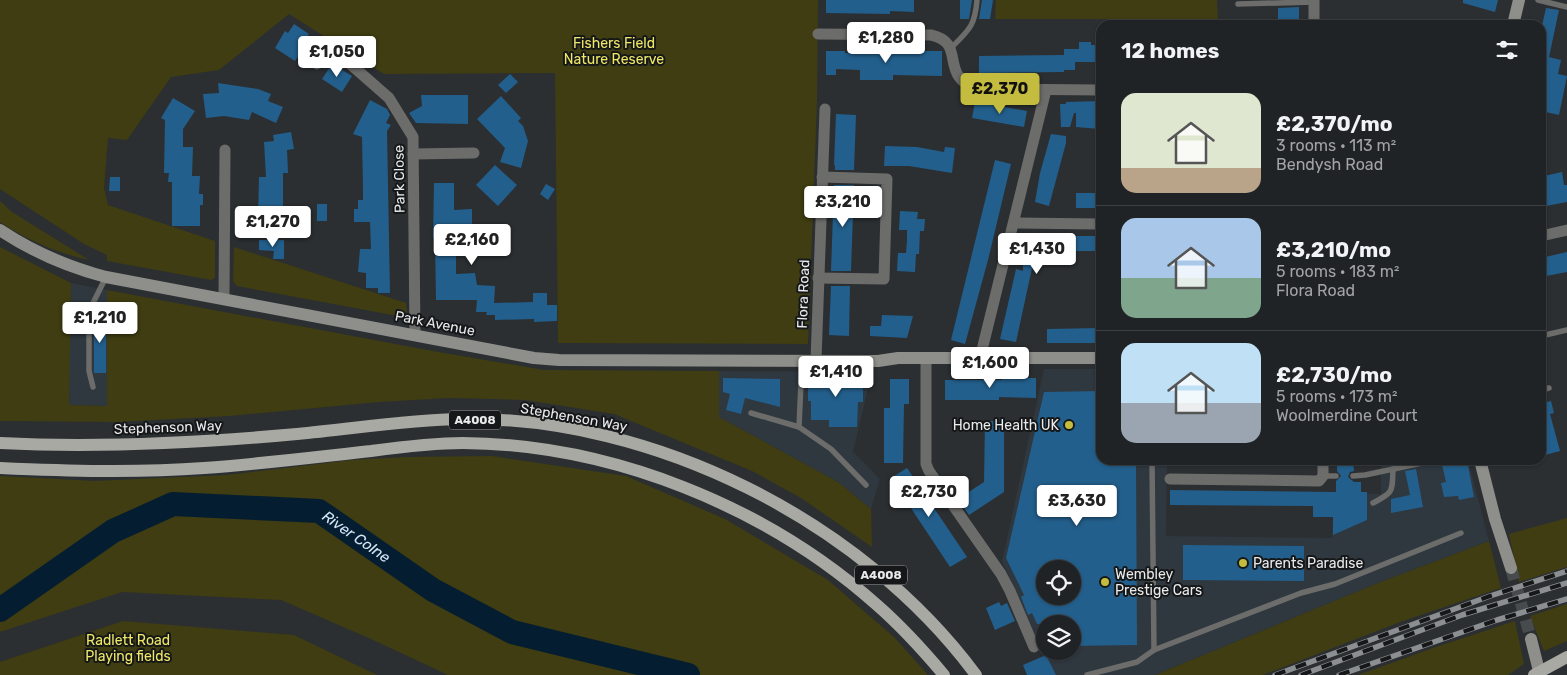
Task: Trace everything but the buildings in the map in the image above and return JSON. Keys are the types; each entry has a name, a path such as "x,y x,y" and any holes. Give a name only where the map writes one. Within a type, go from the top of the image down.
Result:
{"main road":[{"name":"Stephenson Way","path":"0,443 92,445 194,443 374,425 462,419 505,420 547,425 628,442 697,465 738,483 810,524 848,549 898,590 946,638 976,675"},
{"name":"A4008","path":"0,468 92,471 204,468 404,447 461,443 496,444 582,457 622,467 700,494 736,510 814,555 876,604 905,631 944,675"},
{"path":"1534,675 1567,657"}],"street":[{"path":"1514,20 1519,0"},
{"path":"1314,1 1314,20"},
{"path":"818,34 931,35 938,37 951,48 957,76 968,86 978,89 1096,90"},
{"name":"Park Close","path":"317,64 326,48 340,55 389,98 413,137 415,335"},
{"path":"980,358 1046,90"},
{"name":"Flora Road","path":"816,360 824,109"},
{"path":"224,299 225,150"},
{"path":"413,154 474,153"},
{"path":"818,278 884,279 886,179 822,177"},
{"path":"1014,223 1096,224"},
{"name":"Park Avenue","path":"0,230 19,243 43,255 81,270 106,277 534,358 559,360 878,360 898,358 1096,358"},
{"path":"1546,232 1567,230"},
{"path":"926,358 926,464 1001,574 1010,590 1034,647"},
{"path":"1170,479 1319,481 1323,476 1323,465"},
{"path":"1481,465 1495,519 1511,568"},
{"path":"1531,639 1540,675"}],"lane":[{"path":"951,48 971,28 975,20 977,0"},
{"path":"1538,0 1567,7"},
{"path":"1238,4 1314,1"},
{"path":"94,387 89,371 89,311 106,277"},
{"path":"1546,335 1567,330"},
{"path":"799,427 802,360"},
{"path":"751,413 799,427 832,449 866,485"},
{"path":"1152,465 1154,650"},
{"path":"1353,476 1413,465"},
{"path":"1372,503 1387,496 1392,490 1394,469"},
{"path":"1323,476 1336,476"},
{"path":"1087,675 1137,662 1154,650 1301,593 1335,584 1461,532"}],"shaded area":[{"path":"71,283 107,290 107,406 68,405"},
{"path":"1044,369 1096,369 1096,465 1167,465 1166,536 1332,538 1334,493 1381,494 1381,465 1469,465 1489,541 1378,583 1155,675 1053,675 1046,660 1081,660 1081,615 1036,615 1036,637 1002,561"},
{"path":"719,371 872,372 853,452 880,479 871,509 838,482 719,417"}],"green space":[{"name":"Fishers Field Nature Reserve","path":"0,0 818,0 817,102 808,344 558,343 555,73 384,74 289,14 219,70 171,77 127,140 108,138 104,188 108,205 215,241 215,278 211,280 107,261 107,255 84,244 0,189"},
{"path":"996,0 1217,0 1218,19 995,19"},
{"path":"0,201 12,212 89,260 44,246 3,224 0,222"},
{"path":"0,247 71,283 69,405 107,406 107,290 544,370 719,371 719,417 838,482 871,509 872,547 801,498 752,471 614,414 525,400 449,398 379,402 229,416 118,422 0,421"},
{"path":"234,247 406,303 407,313 403,317 237,286 233,281"},
{"path":"492,456 626,476 725,519 828,580 895,638 928,675 448,675 281,600 122,592 0,632 0,476 95,481 226,475 351,460"},
{"path":"1567,518 1567,567 1519,582 1509,534"},
{"path":"1489,541 1501,588 1403,621 1263,675 1155,675 1378,583"},
{"path":"1567,604 1567,641 1544,651 1530,616"},
{"name":"Radlett Road Playing fields","path":"123,621 294,635 377,675 0,675 0,662"},
{"path":"1515,621 1524,664 1508,675 1358,675 1436,647"}],"waterway":[{"name":"River Colne","path":"0,610 113,531 173,504 319,511 433,590 512,632 688,675"}],"tunnel":[{"path":"1511,568 1531,639"}],"railway":[{"path":"1275,675 1490,596 1567,571"},
{"path":"1301,675 1462,615 1567,583"},
{"path":"1339,675 1497,620 1567,599"}],"place":[{"name":"Home Health UK","path":"1069,425"},
{"name":"Parents Paradise","path":"1243,563"},
{"name":"Wembley Prestige Cars","path":"1105,582"}]}
